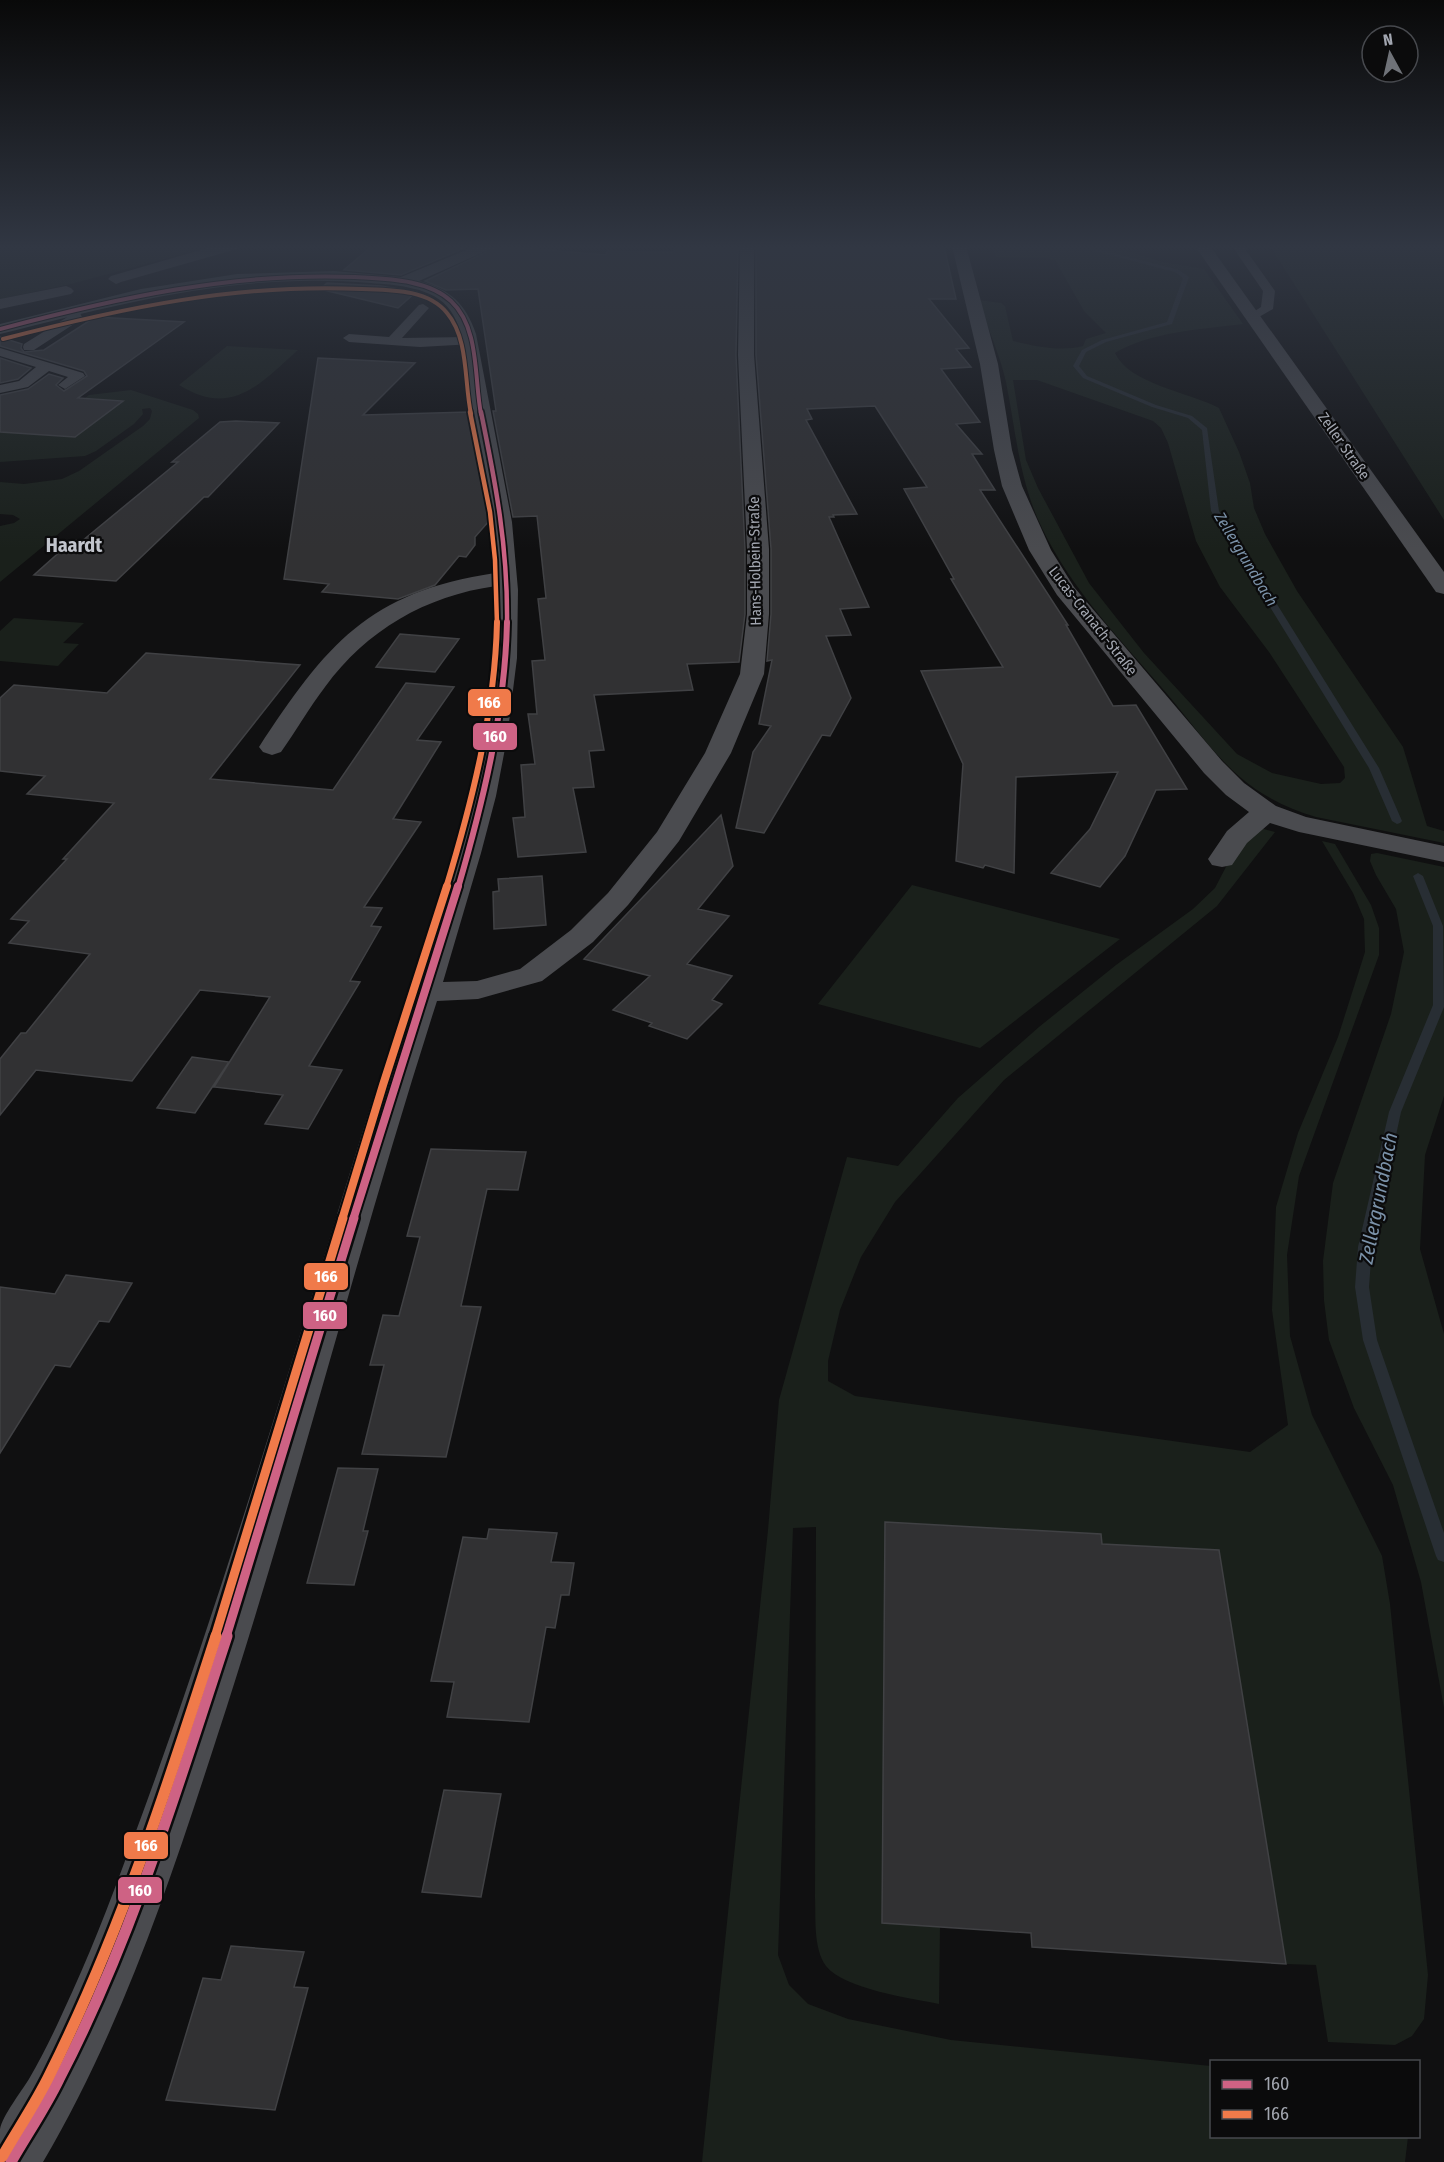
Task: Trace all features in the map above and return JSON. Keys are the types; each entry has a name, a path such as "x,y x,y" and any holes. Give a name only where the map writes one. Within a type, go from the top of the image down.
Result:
{"street":[{"path":"11,2162 58,2081 116,1952 160,1837 269,1509 400,1061 466,852 495,741 509,615 499,498 469,347"},
{"name":"Hans-Holbein-Straße","path":"423,992 478,990 531,975 582,936 618,899 669,835 718,753 752,674 758,614 758,549 746,347"},
{"name":"Lucas-Cranach-Straße","path":"985,347 1003,450 1012,486 1040,550 1065,590 1206,759 1234,789 1266,813 1299,824 1444,854"},
{"name":"Zeller Straße","path":"1282,347 1444,587"},
{"path":"272,747 333,660 374,623 411,601 441,589 506,578"},
{"path":"1222,859 1237,837 1266,813"}],"lane":[{"path":"0,371 10,364 8,347"},
{"path":"13,347 43,365 78,376 65,385"},
{"path":"0,389 23,384 42,370 43,365"}],"shaded area":[{"path":"226,347 298,350 258,385 244,393 215,398 198,394 179,385"},
{"path":"995,347 1127,347 1115,353 1122,364 1133,372 1146,380 1219,408 1239,452 1250,483 1254,508 1265,534 1297,591 1403,747 1427,826 1444,831 1444,843 1316,817 1285,806 1257,790 1230,768 1211,748 1083,595 1054,551 1034,510 1019,456 1006,382","holes":["1013,380 1037,380 1153,421 1161,428 1168,443 1196,541 1220,587 1269,652 1344,767 1345,778 1340,783 1321,784 1272,773 1237,754 1144,653 1089,583 1038,488 1026,460"]},
{"path":"1334,347 1444,347 1444,520"},
{"path":"131,390 193,410 199,418 0,582 0,526 20,519 13,515 0,514 0,482 24,484 62,479 79,471 143,426 150,419 152,411 150,408 142,409 143,414 134,424 96,451 85,456 0,462 0,432 75,437 122,401 85,398 89,395"},
{"path":"14,618 84,623 63,643 79,644 58,666 0,661 0,631"},
{"path":"1260,828 1275,832 1217,906 1004,1080 895,1202 861,1257 840,1310 828,1361 828,1381 855,1396 1250,1452 1288,1425 1272,1310 1276,1207 1298,1133 1338,1037 1365,952 1364,919 1353,893 1322,841 1335,844 1371,905 1379,928 1379,955 1299,1176 1287,1255 1290,1336 1312,1415 1382,1556 1390,1604 1428,1975 1424,2019 1412,2036 1395,2045 1328,2042 1316,1965 1286,1964 1219,1551 1102,1544 1101,1535 885,1522 882,1922 940,1927 939,2004 862,1987 847,1981 826,1966 819,1951 815,1898 816,1527 793,1528 778,1955 789,1985 808,2004 848,2019 951,2040 1210,2066 1210,2138 1408,2138 1405,2162 702,2162 768,1530 779,1400 847,1157 898,1166 958,1098 1039,1027 1116,965 1193,909 1215,888 1228,863"},
{"path":"1377,853 1444,867 1444,1096 1425,1155 1420,1249 1444,1334 1444,1708 1421,1582 1393,1485 1354,1408 1329,1340 1324,1300 1323,1261 1333,1183 1391,1014 1404,952 1396,909 1370,861 1371,854"},
{"path":"912,885 1120,939 980,1048 818,1004"}],"building":[{"path":"3,347 21,347 24,352 44,350 49,347 149,347 78,398 123,401 75,437 0,432 0,395 28,389 49,374 63,378 56,385 64,391 87,376 84,371"},
{"path":"487,347 736,347 745,549 745,614 739,662 687,664 693,690 594,695 604,750 589,751 594,787 573,788 586,852 518,857 513,818 525,817 521,765 535,764 528,714 537,714 532,661 545,660 538,599 546,598 537,516 513,517 493,411 496,411"},
{"path":"756,347 969,348 956,349 971,367 941,369 980,422 956,424 982,454 972,454 995,490 980,490 1068,625 1066,625 1113,706 1136,705 1187,789 1156,790 1125,856 1100,887 1051,873 1090,829 1118,772 1016,777 1014,873 985,865 983,868 956,861 963,764 921,671 1003,667 951,579 954,579 904,489 927,487 875,406 807,409 812,419 806,420 857,514 829,517 869,607 840,609 851,635 826,636 851,698 830,736 822,735 764,833 736,828 753,752 771,726 759,724 772,660 767,661 771,614 771,549"},
{"path":"0,358 31,368 18,379 0,383"},
{"path":"318,358 415,363 363,415 469,412 483,474 489,521 475,537 475,545 466,557 459,556 435,585 398,599 322,592 329,584 284,579"},
{"path":"220,422 279,423 208,497 204,497 116,581 34,575 73,540 82,541 178,462 172,462"},
{"path":"400,634 459,639 435,672 376,667"},
{"path":"146,653 300,665 210,779 333,790 406,683 454,687 417,740 441,742 393,819 421,822 364,907 382,908 371,926 381,927 350,981 360,982 309,1066 342,1070 308,1129 265,1124 283,1095 214,1087 270,997 200,990 132,1081 36,1070 0,1115 0,1059 21,1033 26,1033 90,954 9,943 29,921 11,919 67,859 63,859 114,803 27,794 45,776 0,771 0,698 14,685 107,693"},
{"path":"721,815 733,866 698,909 729,916 687,964 732,976 712,1000 722,1004 687,1039 649,1026 652,1023 613,1010 650,976 584,959"},
{"path":"542,876 546,925 494,929 493,892 499,891 498,879"},
{"path":"192,1057 229,1062 195,1113 157,1108"},
{"path":"431,1149 526,1152 518,1190 487,1189 461,1306 481,1307 446,1457 362,1454 384,1365 370,1365 383,1315 399,1316 420,1237 407,1236"},
{"path":"66,1275 132,1283 109,1322 99,1321 70,1367 55,1365 0,1453 0,1287 55,1294"},
{"path":"338,1468 378,1469 363,1531 368,1531 354,1585 307,1583"},
{"path":"885,1522 1101,1534 1102,1544 1219,1550 1286,1964 1032,1947 1031,1933 882,1923"},
{"path":"489,1529 557,1533 551,1562 574,1563 569,1595 561,1595 555,1628 546,1627 529,1722 447,1717 454,1682 431,1681 463,1537 487,1539"},
{"path":"444,1790 501,1794 481,1897 422,1892"},
{"path":"231,1946 304,1952 294,1987 308,1988 275,2110 166,2100 203,1978 221,1980"}],"waterway":[{"name":"Zellergrundbach","path":"1092,347 1084,351 1076,366 1085,377 1154,406 1190,417 1205,429 1215,511 1374,768 1397,821"},
{"name":"Zellergrundbach","path":"1418,876 1438,926 1439,1005 1395,1112 1365,1247 1362,1287 1370,1340 1444,1556"}],"transit line":[{"name":"166","path":"2,2157 50,2074 75,2023 140,1864 159,1810 232,1584 365,1142 439,913 471,797 484,739 493,679 497,607 490,512 469,406 461,347"},
{"name":"160","path":"11,2162 60,2078 82,2033 121,1941 156,1847 250,1564 378,1136 451,911 482,797 503,681 507,608 506,560 501,511 479,404 473,347"}],"district":[{"name":"Haardt","path":"74,545"}]}
